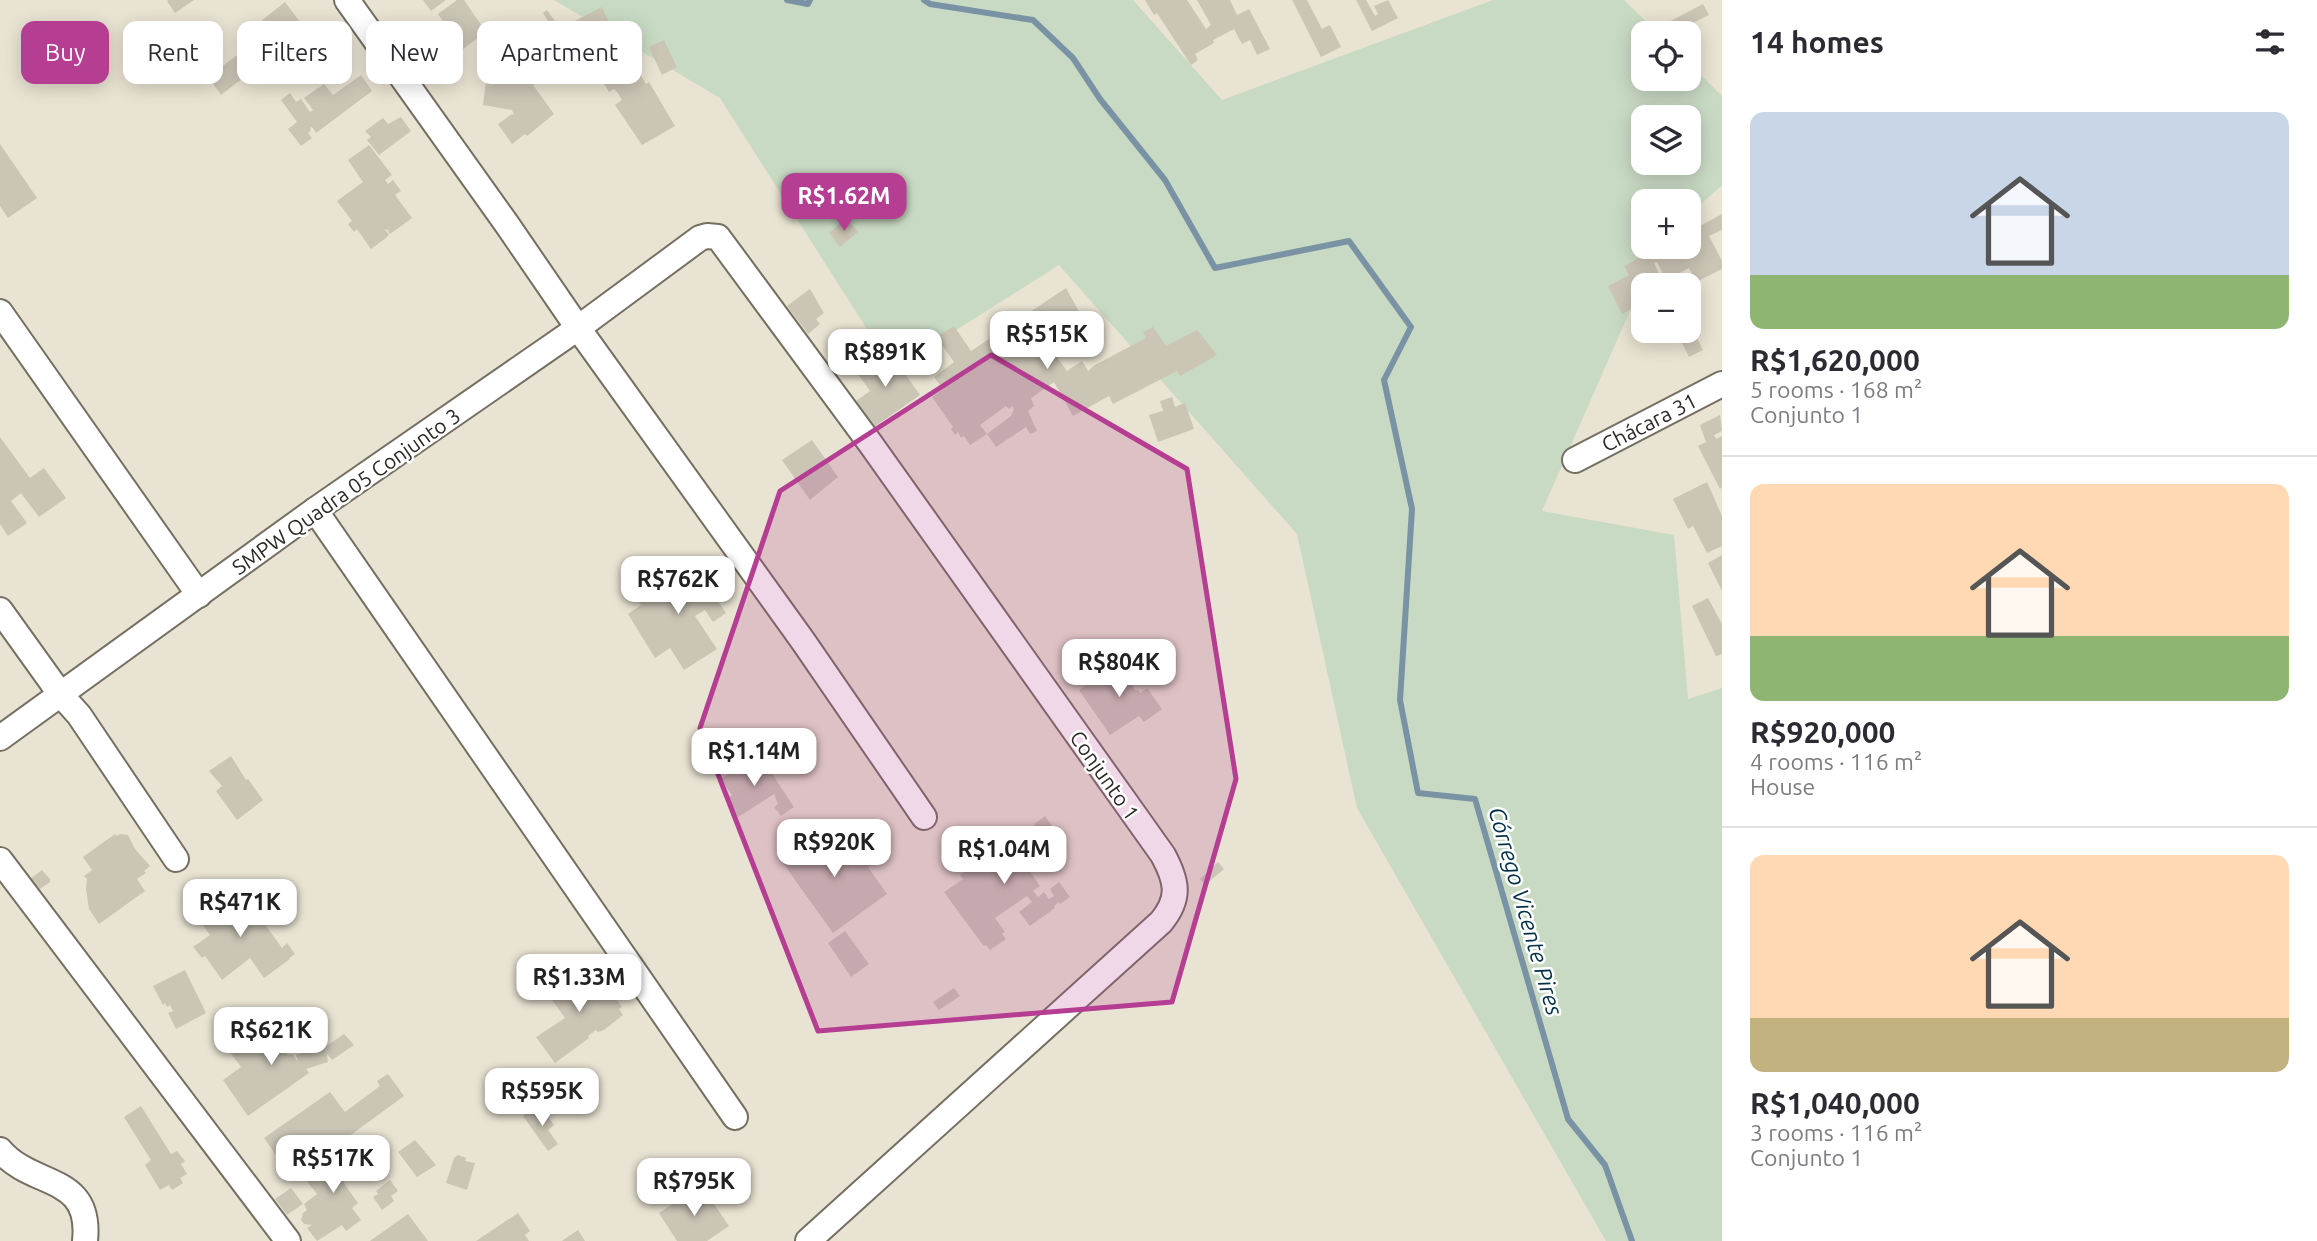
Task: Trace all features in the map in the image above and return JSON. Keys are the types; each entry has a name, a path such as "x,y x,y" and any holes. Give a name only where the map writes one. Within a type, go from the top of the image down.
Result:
{"street":[{"path":"347,0 803,641 924,817"},
{"name":"Conjunto 1","path":"693,244 700,238 713,236 718,237 728,249 870,443 1163,855 1175,890 1171,909 1161,922 808,1241"},
{"name":"SMPW Quadra 05 Conjunto 3","path":"0,738 315,510 578,328 693,244"},
{"path":"0,312 199,596"},
{"name":"Chácara 31","path":"1575,460 1722,384"},
{"path":"315,510 735,1117"},
{"path":"0,610 61,695 79,715 176,859"},
{"path":"0,860 288,1241"},
{"path":"0,1150 9,1161 75,1196 87,1224 85,1241"}],"highlighted area":[{"path":"991,355 1187,469 1236,779 1172,1002 818,1031 700,728 780,491"}],"green space":[{"path":"554,0 1133,0 1222,100 1493,0 1624,0 1646,21 1631,21 1631,91 1701,91 1701,75 1722,96 1722,185 1701,204 1701,189 1631,189 1631,259 1653,259 1647,273 1631,273 1631,308 1542,511 1674,535 1688,699 1722,688 1722,1241 1606,1241 1357,808 1297,534 1059,265 893,370 720,98 642,52 642,21 590,21"}],"building":[{"path":"194,0 175,13 167,1"},
{"path":"423,0 446,0 431,11"},
{"path":"457,0 464,0 478,21 477,39 463,49 463,21 443,21 438,14"},
{"path":"1145,0 1187,0 1206,29 1211,25 1197,0 1230,0 1237,15 1249,9 1270,49 1257,55 1250,40 1242,44 1234,29 1195,54 1198,60 1191,65 1157,13 1154,15"},
{"path":"1292,0 1307,0 1322,29 1330,25 1341,47 1321,57"},
{"path":"1356,0 1366,0 1375,16 1378,14 1374,6 1388,0 1398,18 1372,31"},
{"path":"285,2 299,21 261,21"},
{"path":"1703,4 1709,15 1697,21 1671,21"},
{"path":"602,7 608,21 575,21"},
{"path":"547,10 555,21 548,21 543,13"},
{"path":"664,40 677,67 662,75 649,47"},
{"path":"237,55 237,83 221,95 213,84 223,84 223,66"},
{"path":"361,75 372,91 316,133 310,128 308,133 312,138 301,146 288,129 297,122 281,100 290,93 296,102 301,99 310,112 313,110 304,98 324,84 333,95"},
{"path":"642,77 646,84 649,82 675,126 642,145 615,105 622,100 618,93 614,89 609,92 604,84 642,84"},
{"path":"486,84 534,84 554,114 527,136 525,134 512,144 498,124 514,115 512,110 483,105"},
{"path":"401,117 411,131 379,155 367,140 371,137 365,131 383,118 388,124"},
{"path":"0,144 37,198 8,218 0,206"},
{"path":"369,145 392,175 385,180 388,184 393,180 401,191 395,195 412,218 390,234 385,230 389,234 371,249 357,229 354,232 348,224 352,221 337,201 363,182 348,160"},
{"path":"1722,214 1722,230 1709,236 1722,261 1722,269 1701,280 1701,273 1692,273 1689,268 1679,273 1662,273 1657,262 1654,263 1659,273 1631,273 1631,309 1622,314 1608,286 1629,275 1624,266 1637,259 1701,259 1701,225"},
{"path":"847,218 858,232 840,247 829,233"},
{"path":"1066,288 1083,319 1074,325 1067,317 1048,329 1061,347 1054,353 1067,371 1082,361 1088,371 1146,338 1143,332 1153,327 1166,346 1197,330 1217,355 1180,376 1177,371 1113,404 1109,396 1073,416 1054,382 1031,398 1034,406 1028,411 1037,431 1030,434 1026,427 996,447 987,434 970,445 958,432 955,435 951,429 953,427 932,397 943,389 934,377 954,362 936,337 954,326 971,351","holes":["1006,406 1009,409 1012,406 1014,409 1011,416 987,434 980,425"]},
{"path":"810,289 824,313 816,319 820,324 808,334 787,306"},
{"path":"1682,343 1699,343 1703,350 1689,357"},
{"path":"894,351 901,362 898,364 920,395 874,427 856,401 870,391 853,367 866,361 867,364 870,362 874,369 889,359 887,356"},
{"path":"1172,397 1175,407 1185,403 1194,429 1158,442 1149,415 1163,411 1160,401"},
{"path":"1720,415 1722,431 1714,435 1716,439 1722,436 1720,489 1698,446 1706,442 1700,425"},
{"path":"0,437 30,478 44,468 66,498 39,517 21,493 11,501 27,523 8,536 0,524"},
{"path":"812,440 838,477 810,500 782,460"},
{"path":"1707,482 1722,516 1722,546 1707,553 1693,526 1688,529 1673,499"},
{"path":"1722,555 1722,591 1708,563"},
{"path":"691,562 726,613 713,622 705,610 695,616 717,649 684,670 670,648 655,658 628,614 641,605 636,598"},
{"path":"1708,598 1722,624 1722,654 1716,656 1692,606"},
{"path":"1124,659 1131,669 1124,674 1136,691 1140,693 1147,688 1162,709 1144,722 1139,716 1110,735 1079,690"},
{"path":"759,754 794,807 781,816 774,807 778,804 774,794 738,817 726,799 732,795 721,779"},
{"path":"231,756 263,800 237,820 216,791 222,786 209,771"},
{"path":"1045,816 1058,834 1022,860 1040,886 1033,891 1038,897 1044,892 1049,899 1054,896 1050,889 1059,882 1070,897 1060,904 1059,902 1030,926 1019,912 1032,902 1027,896 995,918 1005,932 1002,934 1006,939 990,950 982,944 944,892 963,879 960,875 1025,830 1027,833 1036,827 1034,824"},
{"path":"823,829 841,854 857,843 873,864 868,867 887,894 833,933 780,859"},
{"path":"115,834 128,835 135,849 150,866 144,871 146,873 137,879 145,891 99,924 89,909 87,879 84,876 92,870 83,857"},
{"path":"1218,862 1224,869 1205,885 1200,879"},
{"path":"42,870 50,882 37,891 30,879"},
{"path":"240,890 282,948 287,943 295,954 264,978 250,958 222,980 205,956 202,958 193,947 210,935 199,920"},
{"path":"845,931 869,964 851,977 828,943"},
{"path":"579,969 591,986 602,979 622,1007 619,1009 623,1015 604,1030 596,1030 555,1063 536,1037 565,1018 547,993"},
{"path":"185,970 206,1013 176,1029 168,1013 173,1011 170,1005 163,1005 153,986"},
{"path":"954,988 960,996 939,1010 933,1002"},
{"path":"240,1025 242,1028 237,1034 245,1028 263,1052 267,1049 267,1044 275,1038 282,1039 288,1046 287,1054 293,1055 298,1062 296,1055 325,1047 344,1034 354,1045 332,1060 327,1054 328,1062 306,1069 309,1073 248,1116 223,1080 241,1067 219,1039"},
{"path":"388,1074 404,1096 292,1178 264,1138 330,1092 345,1112 380,1086 377,1081"},
{"path":"141,1106 171,1154 177,1151 185,1161 181,1164 187,1174 180,1178 183,1183 172,1190 169,1185 160,1190 145,1165 151,1160 124,1117"},
{"path":"533,1109 536,1114 543,1109 554,1125 548,1130 558,1144 548,1151 523,1116"},
{"path":"415,1140 436,1165 417,1177 398,1152"},
{"path":"358,1146 370,1163 343,1182 358,1203 352,1208 361,1220 346,1231 342,1225 317,1241 307,1228 312,1225 304,1224 301,1220 307,1210 304,1204 317,1194 305,1179 342,1152 349,1152"},
{"path":"458,1155 466,1158 465,1161 475,1163 467,1190 446,1183 454,1158"},
{"path":"390,1180 398,1191 391,1196 394,1201 382,1210 373,1197 378,1194 376,1191"},
{"path":"701,1185 729,1226 707,1241 677,1241 659,1213"},
{"path":"291,1188 303,1204 287,1215 275,1199"},
{"path":"518,1213 530,1231 525,1235 529,1241 476,1241"},
{"path":"408,1214 428,1241 370,1241 401,1219"},
{"path":"578,1230 585,1241 562,1241 569,1236"}],"waterway":[{"name":"Córrego Vicente Pires","path":"787,0 808,4 810,0"},
{"name":"Córrego Vicente Pires","path":"924,0 930,4 1033,20 1073,58 1100,99 1165,180 1215,268 1349,241 1411,327 1384,380 1412,509 1400,700 1418,793 1475,799 1568,1119 1605,1165 1632,1241"}]}
